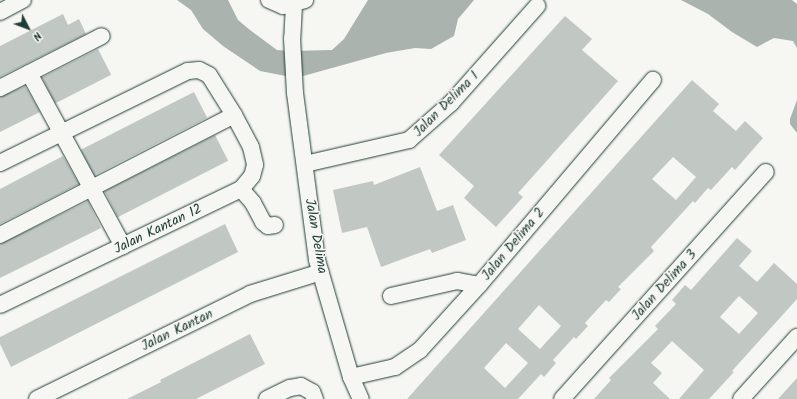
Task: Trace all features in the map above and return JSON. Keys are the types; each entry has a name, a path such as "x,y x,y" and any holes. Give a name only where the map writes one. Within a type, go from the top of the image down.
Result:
{"street":[{"path":"0,12 23,0"},
{"path":"269,0 283,6 300,2"},
{"name":"Jalan Delima","path":"300,2 292,38 295,93 321,272 351,377 361,399"},
{"name":"Jalan Delima 1","path":"305,164 409,140 451,103 537,6"},
{"path":"0,88 102,36"},
{"name":"Jalan Kantan 12","path":"0,163 59,132 188,71 199,70 209,75 234,115 251,147 255,165 252,176 241,189 0,305"},
{"path":"30,73 59,132 123,246"},
{"name":"Jalan Delima 2","path":"351,377 395,367 420,350 479,285 653,80"},
{"path":"0,235 234,115"},
{"name":"Jalan Delima 3","path":"562,399 766,172"},
{"path":"241,189 253,203 263,222 268,226 275,225"},
{"name":"Jalan Kantan","path":"37,399 250,294 321,272"},
{"path":"391,296 457,281 479,285"},
{"path":"742,399 797,337"},
{"path":"267,399 290,388 301,386 312,392 315,399"}],"shaded area":[{"path":"177,0 228,0 238,20 250,30 277,50 290,51 332,50 344,39 368,0 474,0 458,19 454,36 431,49 415,48 386,53 296,78 260,71 223,46 203,29 191,10"},
{"path":"681,0 792,0 797,4 797,48 793,41 774,38 757,47 732,32 708,14"},
{"path":"797,100 797,133 790,124 790,119"}],"building":[{"path":"63,14 68,25 79,19 86,34 0,77 0,46"},
{"path":"565,16 592,39 582,50 618,81 518,193 523,197 496,227 464,198 474,186 439,155"},
{"path":"98,49 111,75 55,103 42,78"},
{"path":"692,80 719,104 713,111 736,131 745,121 763,138 735,170 732,167 711,190 708,188 695,203 693,201 651,247 654,251 618,287 621,289 609,302 606,300 585,323 588,326 576,339 574,337 553,360 556,363 544,377 541,374 518,399 407,399","holes":["673,157 696,177 676,200 652,179","539,305 561,326 540,349 518,329","506,343 528,363 505,388 484,368"]},
{"path":"25,86 40,112 0,132 0,97"},
{"path":"194,92 207,118 94,175 81,150"},
{"path":"215,135 228,161 118,217 105,191"},
{"path":"63,156 79,184 0,224 0,189"},
{"path":"420,167 437,211 453,205 466,240 432,253 430,249 381,267 367,227 342,233 333,190 373,181 374,185"},
{"path":"88,201 101,228 0,278 0,244"},
{"path":"225,224 238,252 11,367 0,344 0,337"},
{"path":"737,238 752,251 739,266 757,282 774,263 797,284 797,299 732,371 734,372 709,399 679,399 704,370 672,341 651,363 662,373 653,383 670,399 594,399 611,380 609,378 658,329 655,326 676,304 672,300 685,285 691,290","holes":["739,296 758,313 739,334 720,317"]},
{"path":"250,334 265,364 196,399 127,399 161,382 160,380"},
{"path":"797,378 797,399 778,399"}]}
